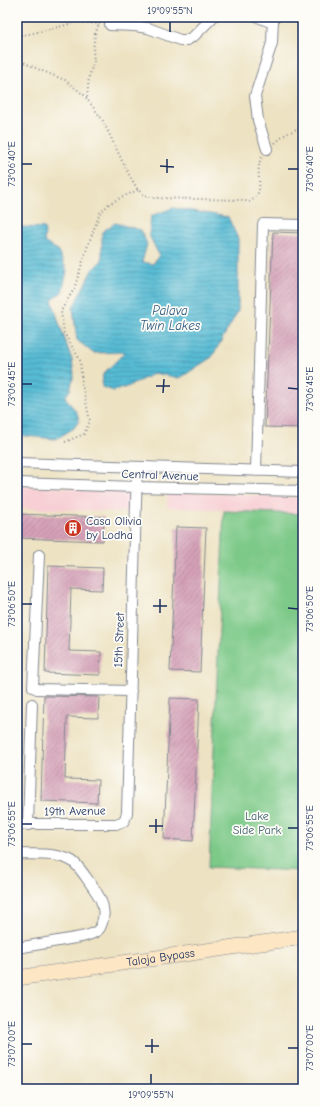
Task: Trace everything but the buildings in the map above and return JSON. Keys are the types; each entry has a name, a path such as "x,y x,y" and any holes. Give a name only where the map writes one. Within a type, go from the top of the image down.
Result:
{"main road":[{"name":"Taloja Bypass","path":"17,978 303,937"}],"street":[{"path":"110,21 148,28 180,40 187,40 194,36 213,17"},
{"path":"258,17 273,20 272,43 255,96 258,120 267,149"},
{"path":"256,471 263,224 303,225"},
{"name":"Central Avenue","path":"17,464 303,472"},
{"name":"15th Street","path":"127,813 137,468"},
{"name":"Central Avenue","path":"17,483 303,492"},
{"path":"39,555 33,687 37,689 130,691"},
{"path":"28,825 32,704"},
{"name":"19th Avenue","path":"17,824 116,824 124,821 127,813"},
{"path":"17,854 58,856 73,862 97,893 103,905 104,913 102,924 98,931 91,934 17,948"}],"path":[{"path":"17,36 78,22 99,24 110,21"},
{"path":"86,98 89,77 94,61 94,34 99,24"},
{"path":"17,59 65,80 84,95 102,118 127,171 138,190 144,195 154,198 242,200 249,202 257,196 260,188 258,169 260,161 267,149 286,134 303,126"},
{"path":"65,442 84,434 90,421 82,384 80,360 64,333 61,311 74,289 100,212 109,204 138,190"}],"shaded area":[{"path":"17,486 132,490 131,512 17,508"},
{"path":"168,491 303,498 303,514 167,507"}],"green space":[{"name":"Lake Side Park","path":"224,511 303,514 303,875 301,871 209,867"}],"water":[{"name":"Palava Twin Lakes","path":"173,208 228,217 238,239 238,311 212,357 180,378 155,373 129,386 114,391 102,387 103,374 125,352 93,353 77,340 73,308 92,270 102,260 102,232 115,223 141,230 147,244 142,262 153,264 159,255 149,235 151,216"},
{"path":"17,218 20,227 44,228 44,242 58,251 67,271 62,292 52,300 72,360 74,374 70,390 65,397 77,413 79,421 74,428 56,439 17,435"}],"place":[{"name":"Casa Olivia by Lodha","path":"73,528"}]}
